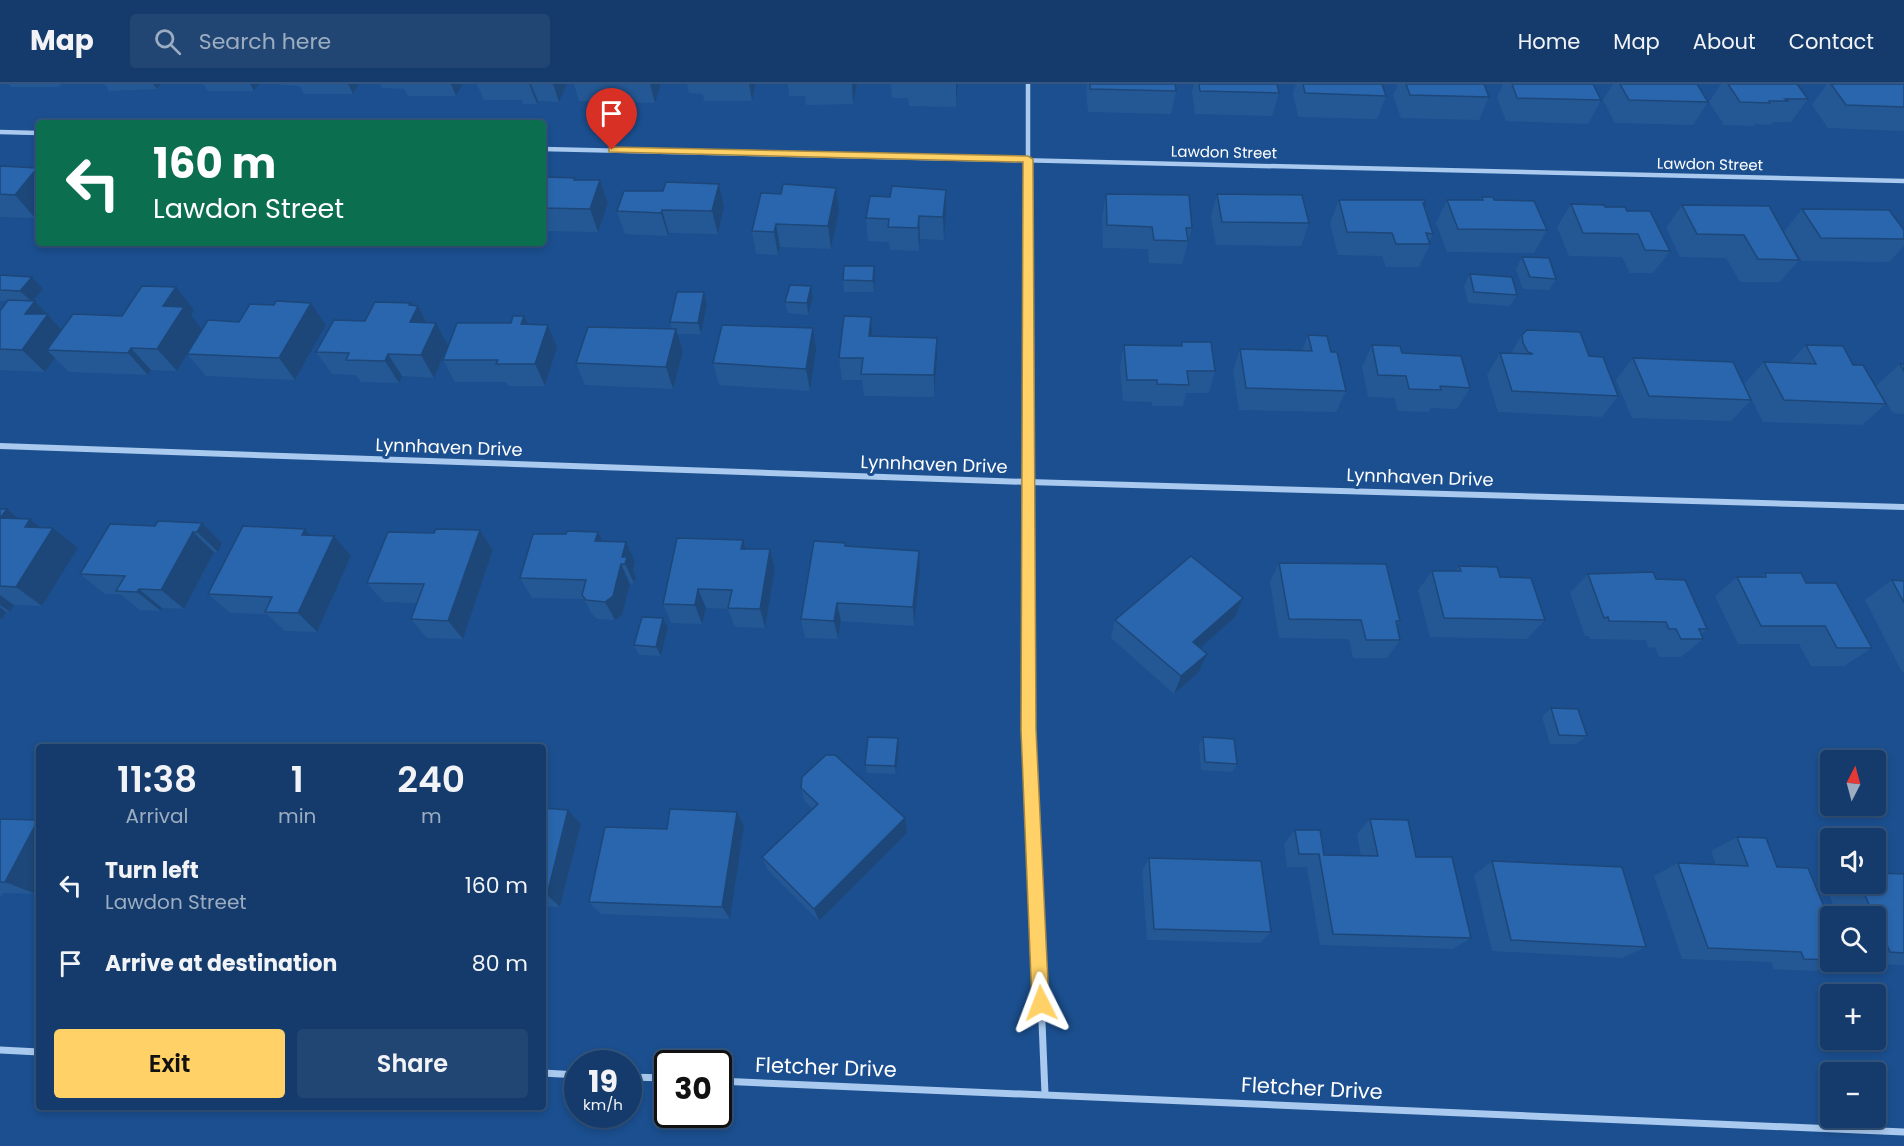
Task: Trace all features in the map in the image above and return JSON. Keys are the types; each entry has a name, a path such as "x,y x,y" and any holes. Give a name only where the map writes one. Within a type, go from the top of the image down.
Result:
{"street":[{"path":"1028,84 1029,730 1045,1094"},
{"path":"0,132 36,133"},
{"name":"Lawdon Street","path":"546,149 1904,181"},
{"name":"Lynnhaven Drive","path":"0,446 1028,483 1904,507"},
{"path":"0,1050 36,1052"},
{"path":"546,1073 564,1074"},
{"name":"Fletcher Drive","path":"732,1082 1904,1132"}],"building":[{"path":"1090,84 1175,84 1176,91 1090,89"},
{"path":"1199,84 1277,84 1279,93 1200,91"},
{"path":"1303,84 1382,84 1386,96 1305,93"},
{"path":"1406,84 1484,84 1489,97 1410,95"},
{"path":"1512,84 1593,84 1601,100 1517,98"},
{"path":"1620,84 1697,84 1708,102 1629,100"},
{"path":"1728,84 1797,84 1808,99 1785,99 1788,101 1769,101 1770,103 1740,102"},
{"path":"1831,84 1904,84 1904,107 1846,105"},
{"path":"0,166 36,168 15,195 0,194"},
{"path":"546,176 575,178 574,180 600,180 590,209 546,208"},
{"path":"666,182 719,184 712,211 662,210 661,213 617,211 624,191 663,191"},
{"path":"783,184 836,188 828,226 776,224 774,232 752,231 761,193 781,194"},
{"path":"892,186 946,190 943,217 919,216 918,228 888,227 889,219 866,218 870,196 890,197"},
{"path":"1106,194 1189,195 1192,228 1186,228 1188,241 1154,240 1152,227 1107,225"},
{"path":"1217,194 1302,195 1309,223 1222,222"},
{"path":"1482,197 1493,197 1494,200 1534,201 1547,230 1458,229 1447,200 1483,200"},
{"path":"1339,200 1425,200 1425,204 1423,203 1433,234 1426,233 1430,244 1396,244 1392,233 1347,232"},
{"path":"1571,204 1625,207 1627,211 1650,211 1670,251 1645,250 1638,234 1583,233"},
{"path":"1682,205 1769,206 1799,260 1758,259 1744,235 1697,234"},
{"path":"1802,209 1889,210 1904,230 1904,239 1821,238"},
{"path":"1522,257 1549,258 1556,279 1530,277"},
{"path":"844,266 874,266 873,281 843,280"},
{"path":"1470,274 1512,277 1517,295 1474,292"},
{"path":"0,275 32,277 20,291 0,290"},
{"path":"790,285 811,286 807,303 785,302"},
{"path":"142,286 176,287 163,306 184,307 157,349 131,348 128,353 47,350 73,314 122,316"},
{"path":"677,292 704,292 698,323 670,322"},
{"path":"8,300 35,301 25,314 48,314 22,350 0,349 0,311"},
{"path":"276,301 311,303 279,358 187,354 208,320 239,322 250,304 274,305"},
{"path":"375,302 411,303 409,305 418,306 410,322 436,323 421,355 388,354 385,361 346,360 349,353 316,352 334,320 365,321"},
{"path":"513,316 524,316 521,324 548,325 535,364 496,364 498,360 443,360 457,323 511,323"},
{"path":"844,316 871,317 869,336 937,338 934,375 861,374 863,358 839,358"},
{"path":"722,325 813,328 806,369 713,363"},
{"path":"588,327 676,329 666,367 576,363"},
{"path":"1527,330 1580,332 1589,356 1603,357 1618,396 1512,391 1500,353 1533,354 1528,352 1523,343 1522,335"},
{"path":"1308,335 1327,336 1331,352 1337,352 1346,391 1246,388 1240,349 1312,351"},
{"path":"1182,342 1211,342 1215,371 1187,371 1189,385 1157,384 1157,380 1127,380 1124,345 1182,346"},
{"path":"1372,345 1400,346 1402,353 1461,356 1470,388 1440,386 1441,390 1409,389 1406,376 1378,375"},
{"path":"1806,345 1843,346 1853,365 1863,365 1886,404 1784,400 1764,362 1816,364"},
{"path":"1633,358 1733,362 1751,400 1649,396"},
{"path":"0,509 7,509 0,518"},
{"path":"0,518 30,519 25,527 53,528 16,587 0,586"},
{"path":"158,521 202,523 197,532 193,532 161,590 116,591 125,576 80,574 110,524 155,526"},
{"path":"243,526 305,529 302,535 334,536 298,613 265,612 272,597 208,594"},
{"path":"436,529 480,530 448,621 411,619 424,584 367,583 388,532 434,533"},
{"path":"567,531 598,532 595,541 626,542 622,557 627,557 625,564 621,564 613,596 605,602 586,600 582,595 586,580 520,578 533,534 566,534"},
{"path":"677,538 743,540 741,549 770,549 760,609 728,608 732,590 698,589 695,605 663,604"},
{"path":"814,541 845,543 845,546 919,551 913,607 837,603 834,621 801,619"},
{"path":"1191,556 1243,598 1193,642 1207,654 1181,676 1115,620"},
{"path":"1279,563 1386,564 1400,621 1396,621 1400,640 1366,640 1361,620 1289,619"},
{"path":"1459,566 1497,567 1500,577 1531,578 1545,620 1444,618 1432,571 1461,571"},
{"path":"1653,572 1656,579 1685,580 1707,629 1699,629 1703,639 1681,639 1676,629 1669,629 1666,622 1609,621 1608,617 1604,618 1588,574"},
{"path":"1765,573 1801,573 1806,583 1836,583 1872,648 1837,648 1825,626 1761,626 1737,577 1766,577"},
{"path":"1892,580 1904,581 1904,603"},
{"path":"642,617 663,618 656,647 634,645"},
{"path":"1551,708 1578,709 1587,736 1559,735"},
{"path":"868,737 898,738 895,766 865,765"},
{"path":"1203,737 1234,739 1237,764 1205,762"},
{"path":"826,755 835,755 905,818 814,909 762,857 818,804 801,788 802,777"},
{"path":"546,808 568,810 547,895"},
{"path":"670,809 737,812 722,907 589,902 605,827 667,829"},
{"path":"0,819 36,820 5,882 0,882"},
{"path":"1370,819 1408,820 1416,857 1452,857 1471,938 1333,934 1319,854 1299,854 1295,830 1320,830 1324,855 1378,856"},
{"path":"1737,837 1766,838 1777,867 1808,868 1824,906 1820,906 1820,960 1804,959 1801,952 1708,948 1678,863 1748,866"},
{"path":"1149,858 1261,861 1271,932 1154,929"},
{"path":"1492,861 1622,867 1646,947 1511,940"},
{"path":"1886,873 1904,874 1904,953 1890,952 1886,943 1886,906 1870,906 1864,894 1886,894"}],"route":[{"path":"612,150 1028,159 1029,730 1041,1003"}]}
